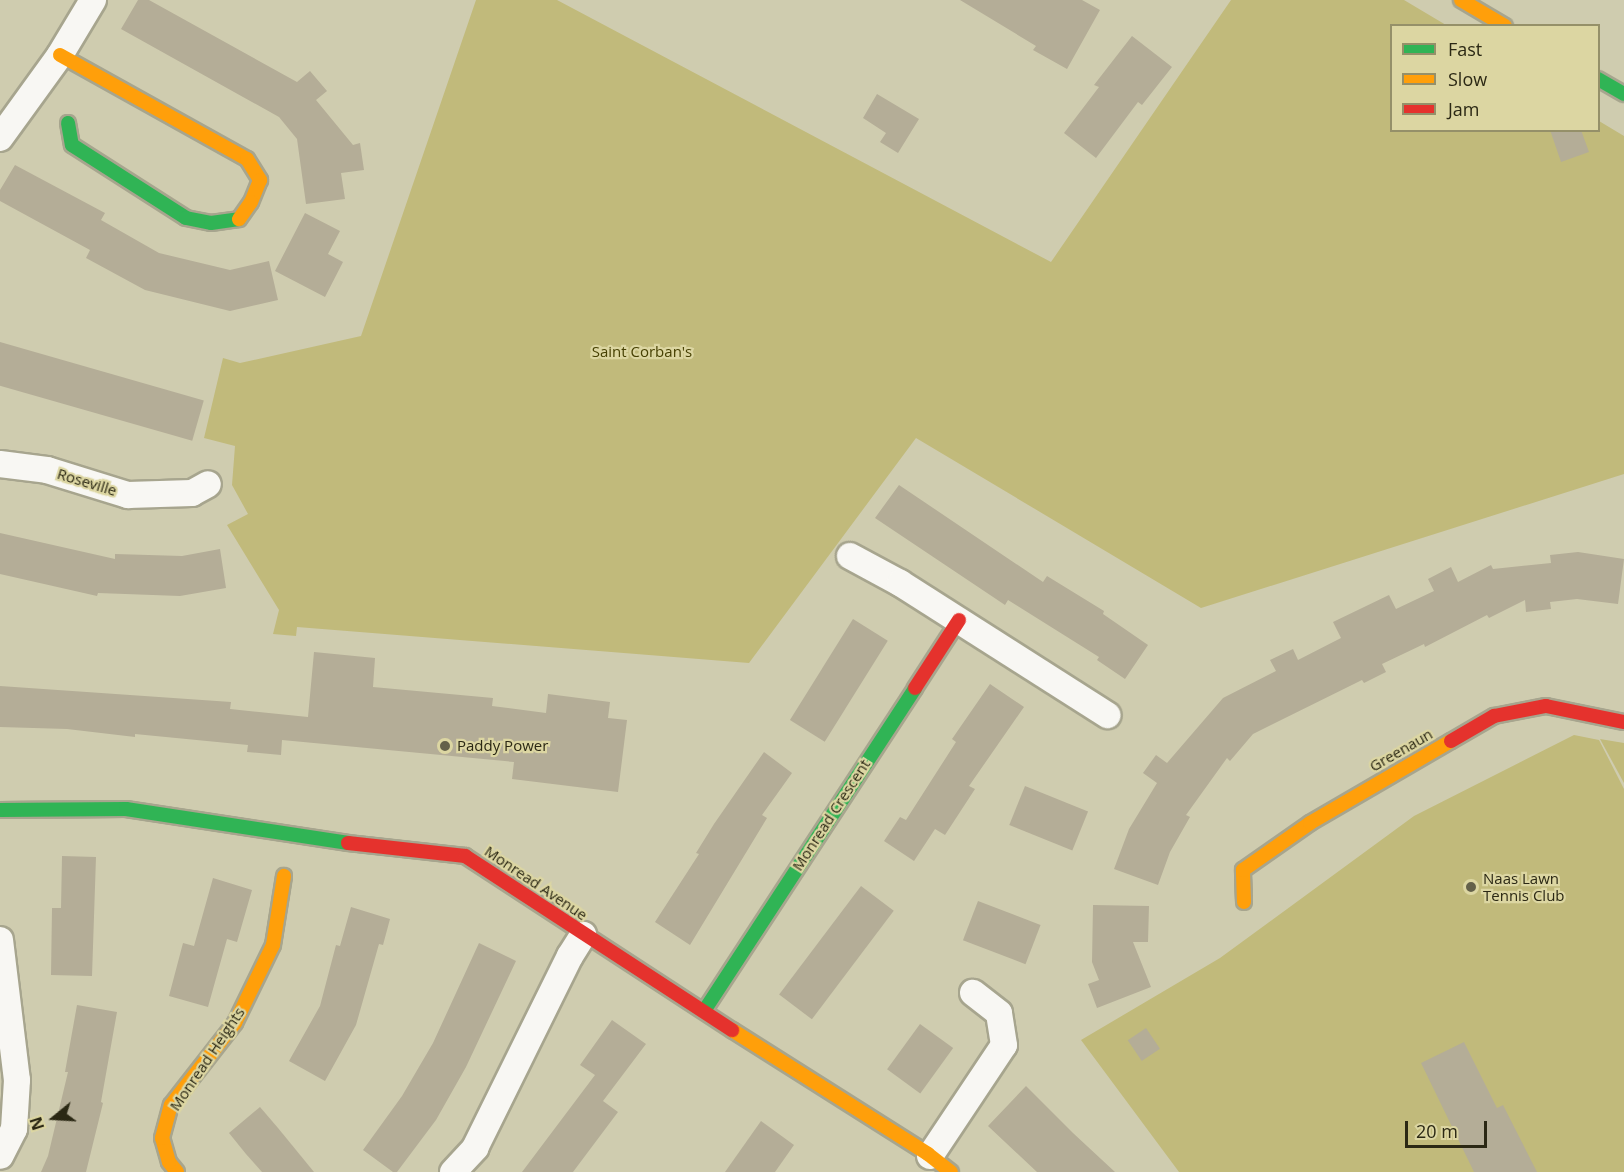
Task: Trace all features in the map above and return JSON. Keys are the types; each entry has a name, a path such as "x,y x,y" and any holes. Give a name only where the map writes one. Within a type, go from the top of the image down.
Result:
{"street":[{"path":"5,122 60,55 93,0"},
{"path":"1461,0 1502,24"},
{"path":"60,55 248,159 260,180 251,202 238,219 211,223 186,218 72,145 68,123"},
{"path":"1600,80 1624,94"},
{"name":"Roseville","path":"0,464 47,470 128,495 192,493 208,484"},
{"path":"850,556 959,620 1107,715"},
{"name":"Monread Crescent","path":"704,1011 959,620"},
{"name":"Greenaun","path":"1244,902 1243,870 1310,823 1494,716 1546,706 1624,722"},
{"name":"Monread Avenue","path":"0,810 126,809 303,838 465,856 583,935 930,1156 951,1172"},
{"name":"Monread Heights","path":"177,1172 168,1162 162,1138 171,1105 235,1023 273,945 284,876"},
{"path":"453,1172 475,1148 570,956 583,935"},
{"path":"0,940 17,1080 14,1129 0,1156"},
{"path":"930,1156 1004,1044 999,1012 973,993"}],"green space":[{"name":"Saint Corban's","path":"476,0 557,0 1051,262 1231,0 1404,0 1444,24 1390,24 1390,132 1600,132 1600,122 1624,136 1624,474 1201,608 916,438 749,663 297,627 296,636 273,634 279,610 227,525 248,514 232,485 235,446 204,438 223,358 240,363 361,336"},
{"name":"Naas Lawn Tennis Club","path":"1574,735 1599,740 1624,789 1624,1172 1179,1172 1081,1040 1220,958 1414,816"},
{"path":"1600,739 1624,743 1624,783"}],"building":[{"path":"138,0 149,0 297,82 310,71 327,91 316,100 353,145 360,143 364,170 341,173 345,199 306,204 297,139 279,117 121,29"},
{"path":"960,0 1082,0 1100,10 1067,69 1033,50 1036,46"},
{"path":"1132,36 1172,67 1142,105 1138,102 1096,158 1064,133 1099,87 1094,85"},
{"path":"877,94 919,119 898,153 880,142 886,133 863,118"},
{"path":"1551,132 1582,132 1589,152 1561,162"},
{"path":"15,165 105,213 101,220 159,253 230,270 269,261 278,300 230,311 145,290 86,258 90,250 0,201 0,190"},
{"path":"305,213 340,231 328,254 343,262 325,297 275,271"},
{"path":"0,342 204,400 192,441 0,386"},
{"path":"899,485 1043,582 1047,576 1104,611 1103,614 1148,645 1125,679 1097,660 1099,657 1008,600 1005,605 875,518"},
{"path":"0,533 115,559 115,554 182,556 220,549 226,588 180,596 98,593 97,596 0,574"},
{"path":"1578,552 1624,559 1618,604 1577,599 1550,602 1551,609 1526,612 1525,600 1489,618 1487,615 1425,647 1424,644 1382,664 1386,672 1364,683 1362,680 1253,734 1230,761 1227,758 1186,815 1190,817 1170,852 1158,885 1114,869 1129,829 1157,783 1143,773 1156,755 1167,763 1223,698 1276,671 1270,660 1293,649 1298,660 1341,638 1333,622 1389,595 1396,609 1434,591 1428,579 1451,567 1458,582 1491,565 1493,569 1551,563 1550,555"},
{"path":"853,619 888,641 825,742 790,720"},
{"path":"314,652 375,658 373,687 493,698 492,706 546,713 548,694 610,702 608,718 627,720 618,792 512,779 514,762 282,740 281,755 247,752 248,745 135,734 135,737 67,729 0,727 0,686 231,702 230,709 308,717"},
{"path":"990,684 1024,707 969,786 975,789 945,835 935,829 914,861 884,841 900,817 906,820 956,742 952,739"},
{"path":"764,752 792,773 762,815 767,818 690,945 655,922 699,854 696,853 714,824"},
{"path":"1025,786 1088,811 1072,850 1009,825"},
{"path":"62,856 96,857 92,976 51,975 52,908 61,908"},
{"path":"213,878 252,890 237,942 227,939 208,1007 169,996 183,943 194,946"},
{"path":"861,886 894,911 812,1019 779,995"},
{"path":"978,901 1041,925 1025,964 963,940"},
{"path":"1093,905 1149,906 1148,942 1133,942 1151,987 1097,1008 1088,984 1099,980 1092,962"},
{"path":"351,907 390,919 383,945 379,944 356,1025 325,1081 289,1061 320,1006 336,945 340,946"},
{"path":"479,943 516,961 466,1067 436,1120 397,1172 393,1172 363,1150 402,1096 433,1043"},
{"path":"77,1005 117,1012 101,1102 103,1103 86,1172 41,1172 48,1156 68,1072 65,1072"},
{"path":"612,1020 646,1044 603,1101 618,1112 573,1172 522,1172 595,1075 580,1065"},
{"path":"920,1024 953,1048 920,1093 887,1069"},
{"path":"1146,1028 1160,1049 1142,1061 1128,1040"},
{"path":"1464,1042 1497,1108 1503,1105 1537,1172 1474,1172 1421,1063"},
{"path":"1026,1086 1115,1172 1037,1172 988,1126"},
{"path":"260,1107 314,1172 262,1172 246,1154 229,1133"},
{"path":"761,1121 794,1145 775,1172 725,1172"}],"traffic: fast":[{"path":"1600,80 1624,94"},
{"path":"68,123 72,145 186,218 211,223 239,219"},
{"path":"704,1011 915,688"},
{"path":"0,810 126,809 348,843"}],"traffic: slow":[{"path":"1461,0 1502,24"},
{"path":"60,55 247,159 260,180 251,202 239,219"},
{"path":"1244,902 1243,870 1310,823 1451,741"},
{"path":"177,1172 169,1162 162,1138 171,1105 235,1023 273,945 284,876"},
{"path":"732,1030 928,1154 951,1172"}],"traffic: jam":[{"path":"915,688 959,620"},
{"path":"1451,741 1494,716 1546,706 1624,722"},
{"path":"348,843 465,856 732,1030"}],"place":[{"name":"Paddy Power","path":"445,746"},
{"name":"Naas Lawn Tennis Club","path":"1471,887"}]}
